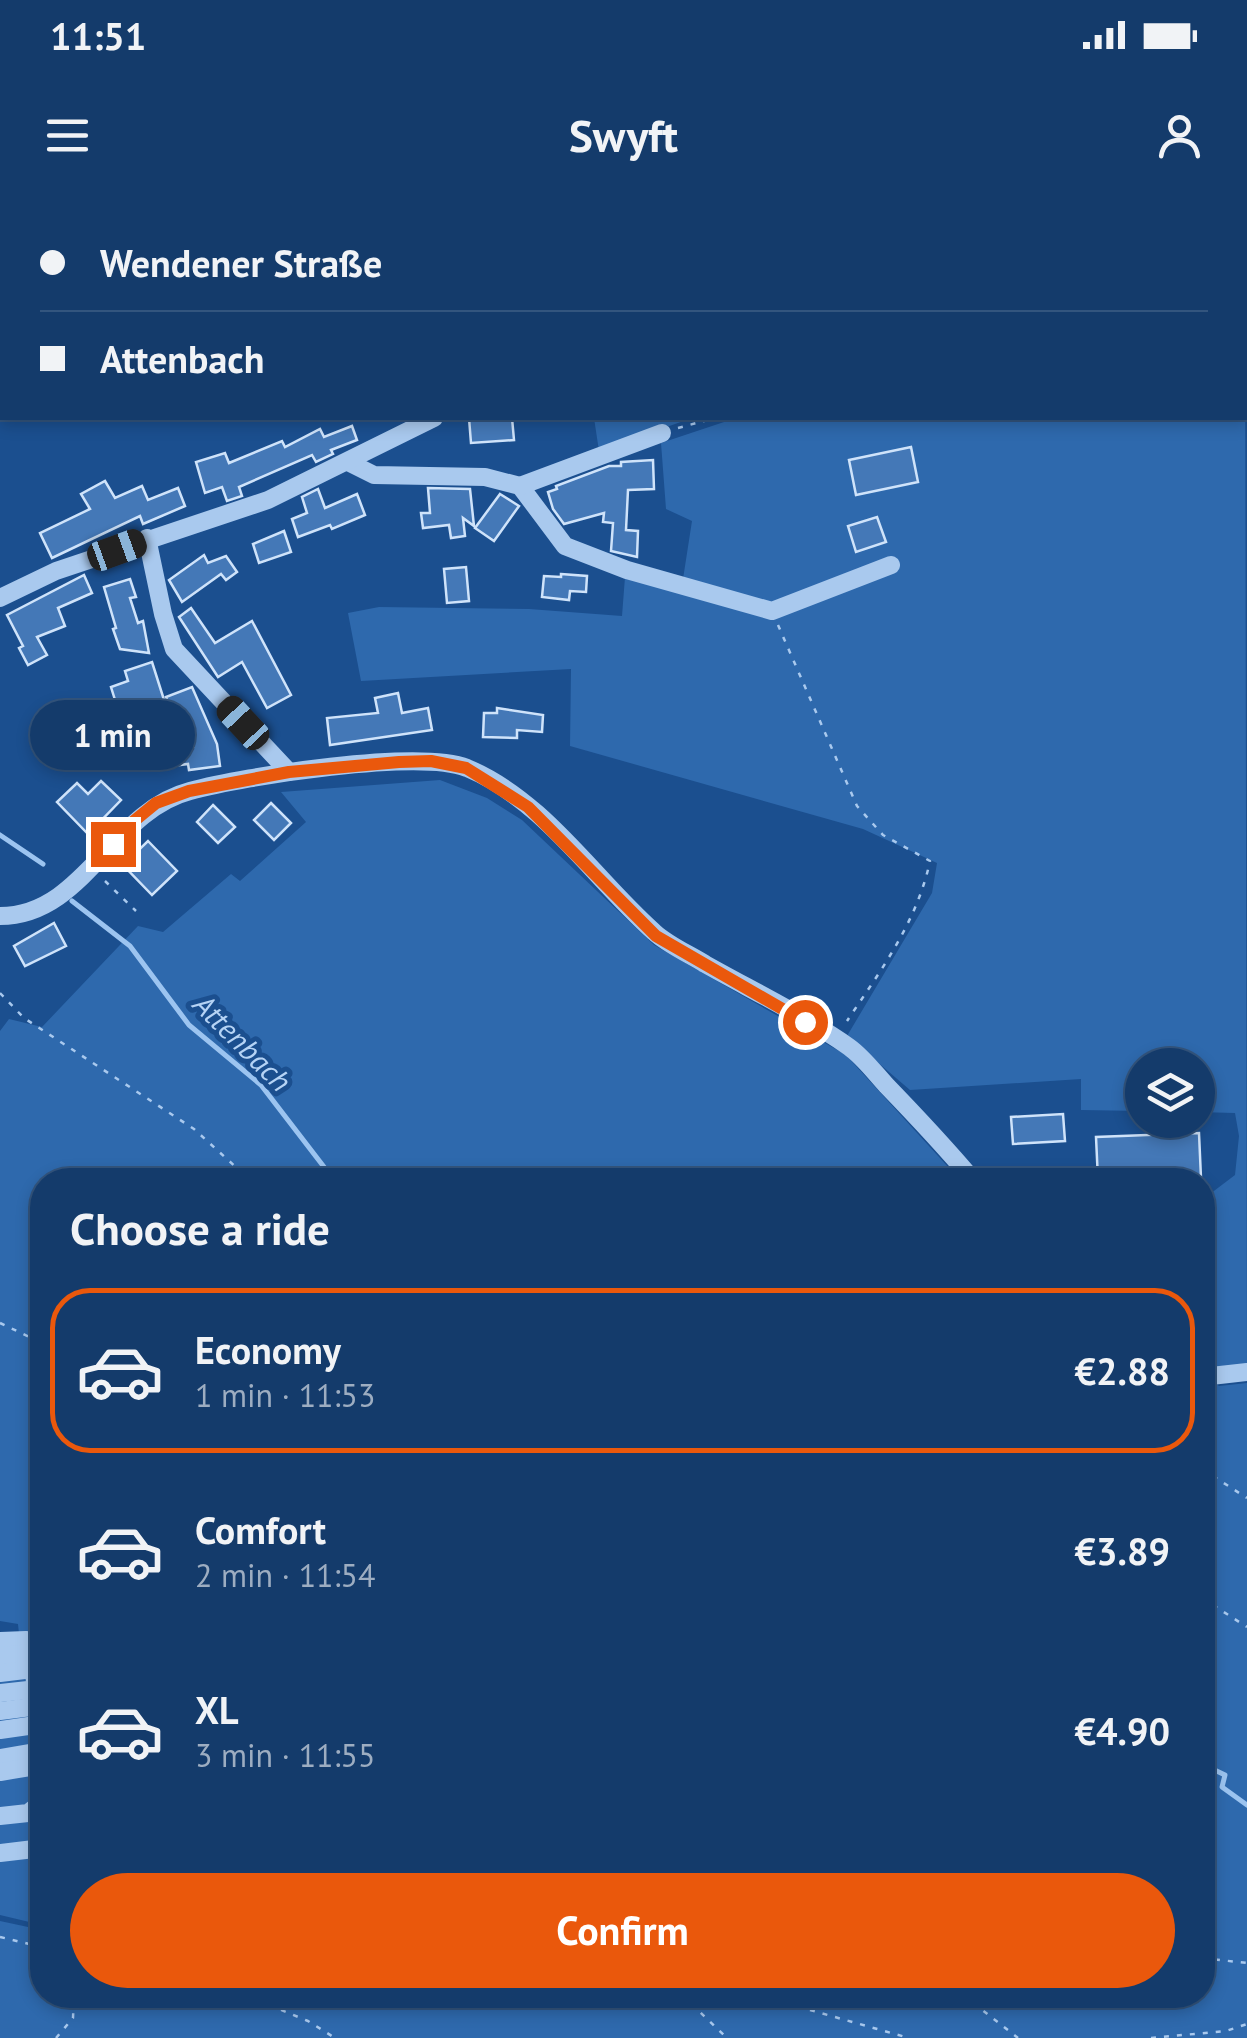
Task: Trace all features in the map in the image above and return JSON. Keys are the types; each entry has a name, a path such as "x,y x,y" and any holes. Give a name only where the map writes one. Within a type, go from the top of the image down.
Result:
{"street":[{"path":"0,598 56,571 268,500 430,420"},
{"path":"348,462 374,475 484,477 520,486 662,433"},
{"path":"520,486 565,546 627,570 772,611 891,565"},
{"path":"147,538 162,614 174,649 289,772"},
{"path":"0,916 15,916 48,902 79,882 134,821 156,803 189,791 289,772 431,761 466,768 528,807 656,936 852,1048 962,1168"},
{"path":"1215,1376 1247,1372"},
{"path":"0,1641 26,1640 30,1653"},
{"path":"0,1656 30,1660"},
{"path":"0,1664 30,1660"},
{"path":"0,1673 30,1661"},
{"path":"0,1693 30,1708"},
{"path":"0,1711 30,1712"},
{"path":"0,1730 30,1717"},
{"path":"0,1758 30,1754"},
{"path":"0,1772 30,1767"},
{"path":"0,1816 30,1811"},
{"path":"0,1853 30,1850"}],"path":[{"path":"662,433 707,420"},
{"path":"772,611 857,806 883,835 930,862 923,896 902,936 835,1039"},
{"path":"92,868 136,911"},
{"path":"0,993 24,1018 194,1129 237,1168"},
{"path":"0,1323 30,1337"},
{"path":"1215,1478 1247,1498"},
{"path":"1215,1606 1247,1627"},
{"path":"0,1936 30,1943"},
{"path":"1215,1959 1247,1963"},
{"path":"56,2038 73,2018 73,2008"},
{"path":"276,2008 335,2038"},
{"path":"696,2008 727,2038"},
{"path":"805,2008 909,2038"},
{"path":"979,2008 1018,2038"},
{"path":"1151,2038 1247,2024"}],"shaded area":[{"path":"594,420 686,420 599,451"},
{"path":"730,420 1245,420 1247,1369 1215,1373 1215,1190 1235,1175 1239,1136 1235,1113 1215,1112 1215,1048 1125,1048 1125,1111 1081,1110 1081,1079 910,1090 847,1036 932,893 937,863 863,829 570,746 571,669 361,681 348,613 379,607 529,609 622,616 625,577 683,579 692,521 666,509 661,443"},
{"path":"440,780 487,798 522,820 654,945 846,1055 949,1168 30,1168 30,1922 0,1915 0,1632 19,1634 18,1624 0,1621 0,1031 9,1019 42,1027 138,926 163,932 231,874 240,881 306,822 281,792"},
{"path":"1215,1383 1247,1383 1247,2038 0,2038 0,1921 30,1927 30,2008 1215,2008"}],"building":[{"path":"469,420 512,420 514,440 471,443"},
{"path":"352,426 357,440 331,450 333,454 316,462 312,455 239,487 242,496 227,501 222,487 205,493 196,462 225,453 229,463 282,441 285,447 320,429 324,437"},
{"path":"911,447 918,482 856,495 849,460"},
{"path":"653,460 654,489 628,490 626,530 638,531 637,557 611,551 613,523 603,522 604,513 564,524 553,509 548,492 556,486 609,466 621,466 621,462"},
{"path":"105,481 115,498 142,486 148,500 178,488 185,506 143,524 140,516 52,558 40,533 90,509 81,494"},
{"path":"428,488 470,489 474,526 463,518 465,536 451,538 449,525 423,528 421,513 430,513"},
{"path":"318,489 325,508 357,494 365,515 332,529 330,525 298,537 292,519 307,513 302,497"},
{"path":"500,494 519,506 494,541 475,528"},
{"path":"877,517 886,542 856,552 848,526"},
{"path":"284,531 291,552 259,563 253,544"},
{"path":"204,555 208,563 226,556 237,572 226,580 221,574 182,602 169,580"},
{"path":"466,567 469,601 447,603 444,569"},
{"path":"84,575 92,593 58,608 65,626 37,637 47,655 28,665 7,615"},
{"path":"544,576 587,576 586,592 570,591 569,600 542,597"},
{"path":"130,579 136,597 130,598 138,623 143,621 149,653 120,649 113,629 116,628 104,587"},
{"path":"191,608 215,643 252,621 291,695 267,708 242,662 218,677 179,617"},
{"path":"152,662 165,703 120,716 111,687 128,681 125,671"},
{"path":"192,687 217,744 220,766 189,770 188,764 172,766 169,752 193,747 179,712 173,714 166,697"},
{"path":"398,693 402,713 428,708 432,730 330,745 327,718 378,713 375,698"},
{"path":"497,708 543,715 542,732 517,730 517,738 483,737 484,713 497,713"},
{"path":"101,781 121,800 88,834 57,802 77,783 88,794"},
{"path":"271,803 291,823 274,840 254,820"},
{"path":"213,805 235,827 218,843 197,822"},
{"path":"148,841 177,871 152,895 123,865"},
{"path":"54,923 66,946 25,966 14,946"},
{"path":"1063,1114 1065,1141 1013,1144 1011,1117"},
{"path":"1096,1137 1199,1138 1201,1168 1097,1168"}],"waterway":[{"name":"Attenbach","path":"0,835 43,864"},
{"name":"Attenbach","path":"72,901 130,946 189,1025 261,1085 325,1168"},
{"name":"Attenbach","path":"1215,1770 1225,1775 1222,1787 1247,1805"}],"route":[{"path":"113,844 156,803 189,791 289,772 399,762 431,761 466,768 528,807 656,936 805,1022"}]}
